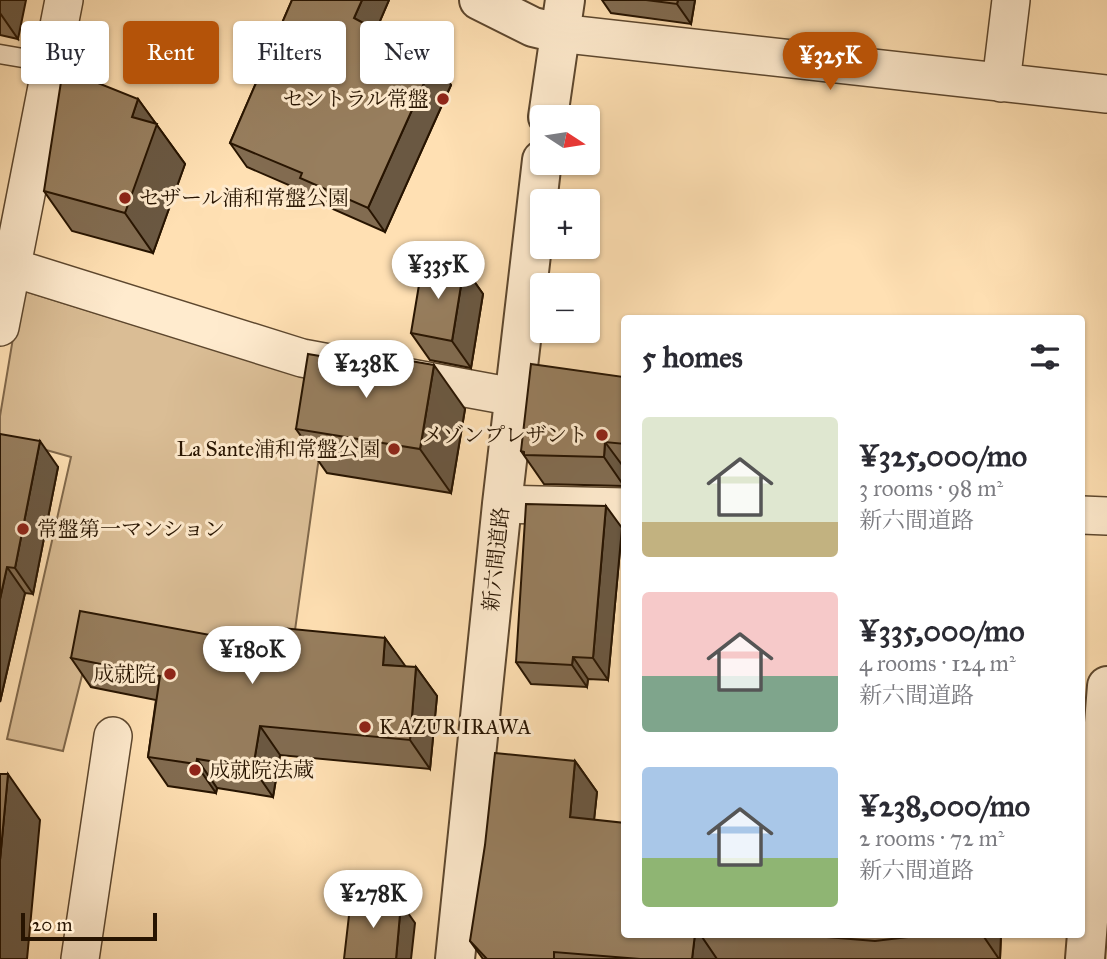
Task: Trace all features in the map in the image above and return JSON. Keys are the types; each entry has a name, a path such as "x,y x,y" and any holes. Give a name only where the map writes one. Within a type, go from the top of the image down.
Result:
{"street":[{"path":"60,21 64,0"},
{"path":"479,0 533,27 562,17 1001,83 1107,94"},
{"path":"1001,83 1011,0"},
{"path":"550,105 562,17"},
{"path":"0,327 14,268 48,84"},
{"name":"新六間道路","path":"455,959 502,505 540,175"},
{"path":"14,268 302,358 514,397"},
{"path":"502,505 621,506"},
{"path":"1085,515 1107,516"},
{"path":"1085,959 1107,686"},
{"path":"80,959 113,736"}],"lane":[{"path":"0,54 21,58"}],"shaded area":[{"path":"21,290 329,385 291,659 96,620 63,751 7,739 71,457 0,437 0,416"}],"building":[{"path":"292,0 362,0 354,18 360,21 360,84 424,84 368,208 300,178 302,173 230,143 256,84 346,84 346,21 283,21"},
{"path":"646,0 678,0 677,4"},
{"path":"61,84 100,84 138,99 132,117 157,124 125,213 44,191"},
{"path":"423,261 464,267 452,341 411,333"},
{"path":"308,354 391,368 393,358 434,365 420,449 296,429"},
{"path":"531,364 621,377 621,444 605,442 604,457 524,455 521,451"},
{"path":"0,434 40,441 15,568 7,567 0,599"},
{"path":"526,504 606,506 593,658 573,657 572,665 516,662"},
{"path":"80,611 281,648 282,628 385,638 383,665 416,667 410,740 260,726 253,768 197,759 196,764 148,757 160,676 71,658"},
{"path":"495,753 575,761 570,817 621,823 621,938 695,938 692,959 640,959 554,952 554,959 487,959 470,941 485,845"},
{"path":"0,774 8,774 0,860"},
{"path":"351,898 401,903 396,959 344,959"},
{"path":"839,938 900,938 875,941"}],"place":[{"name":"セントラル常盤","path":"443,99"},
{"name":"セザール浦和常盤公園","path":"125,198"},
{"name":"メゾンプレザント","path":"602,435"},
{"name":"La Sante浦和常盤公園","path":"394,449"},
{"name":"常盤第一マンション","path":"23,529"},
{"name":"成就院","path":"170,674"},
{"name":"K AZUR IRAWA","path":"365,727"},
{"name":"成就院法蔵","path":"195,770"}]}
